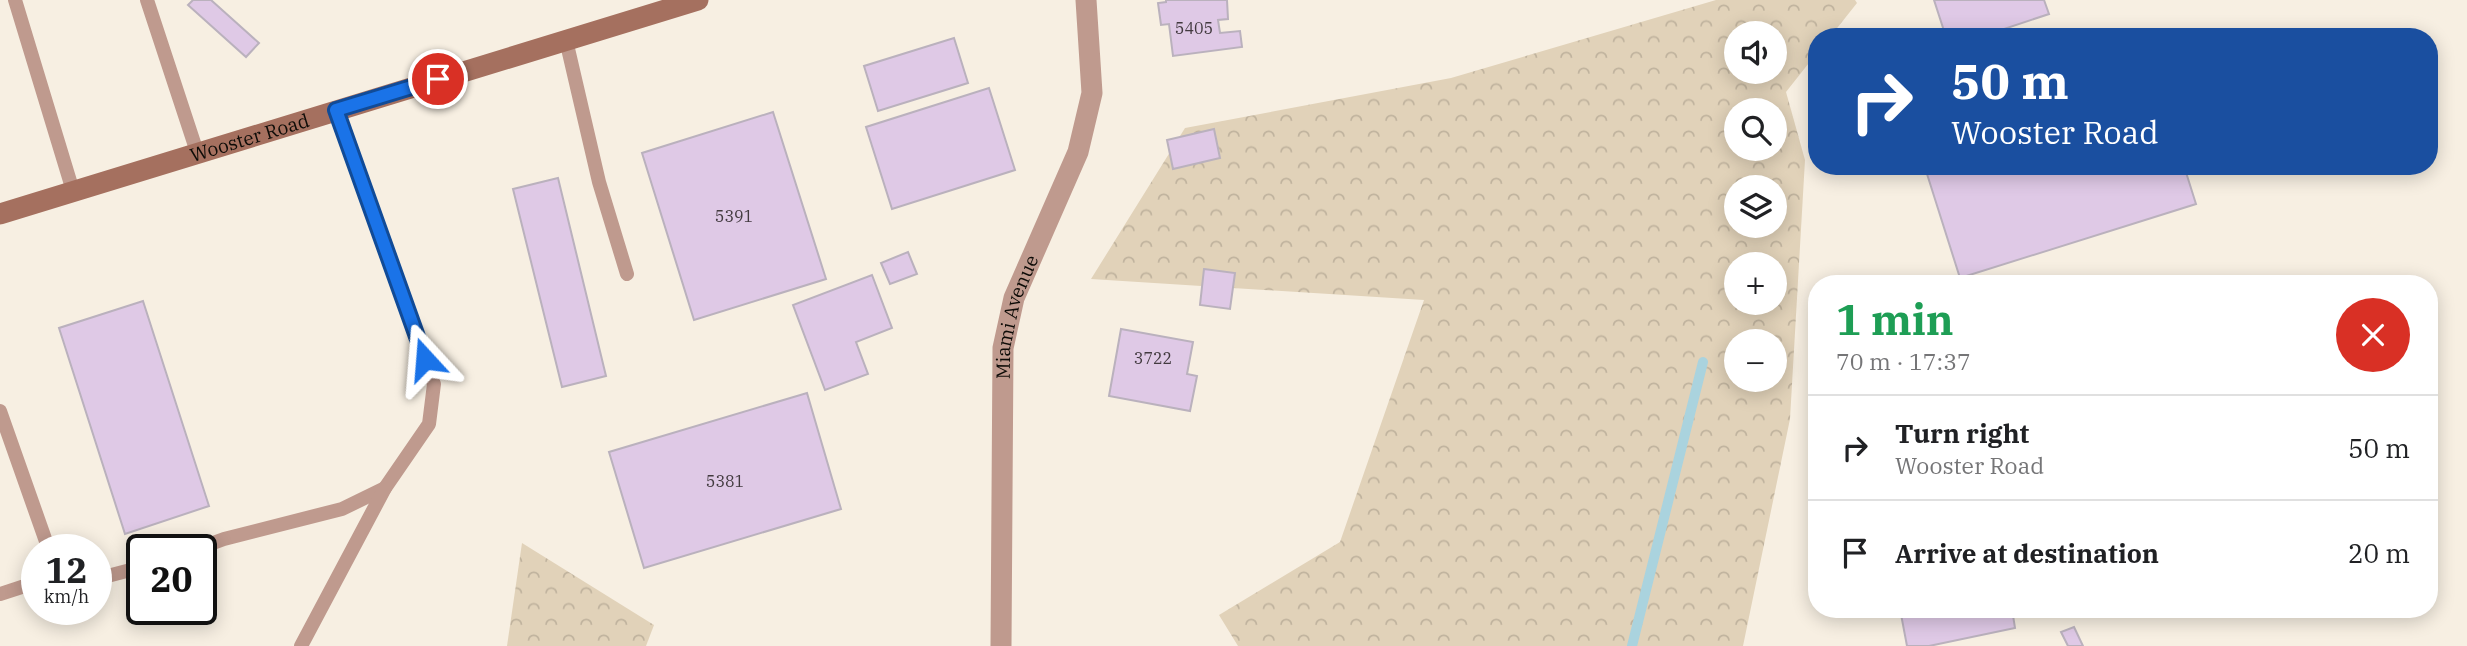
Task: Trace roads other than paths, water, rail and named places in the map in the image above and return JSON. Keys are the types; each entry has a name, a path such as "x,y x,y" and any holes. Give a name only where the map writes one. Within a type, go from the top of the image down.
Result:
{"street":[{"name":"Wooster Road","path":"0,214 698,0"},
{"name":"Miami Avenue","path":"1001,646 1003,348 1014,298 1078,152 1093,93 1086,0"}],"lane":[{"path":"15,0 73,191"},
{"path":"147,0 197,152"},
{"path":"566,40 599,182 627,274"},
{"path":"301,646 385,488 429,424 434,384 336,110"},
{"path":"0,411 43,534"},
{"path":"217,544 342,509 385,488"},
{"path":"0,594 21,587"}],"waterway":[{"path":"1632,646 1703,362"}]}
